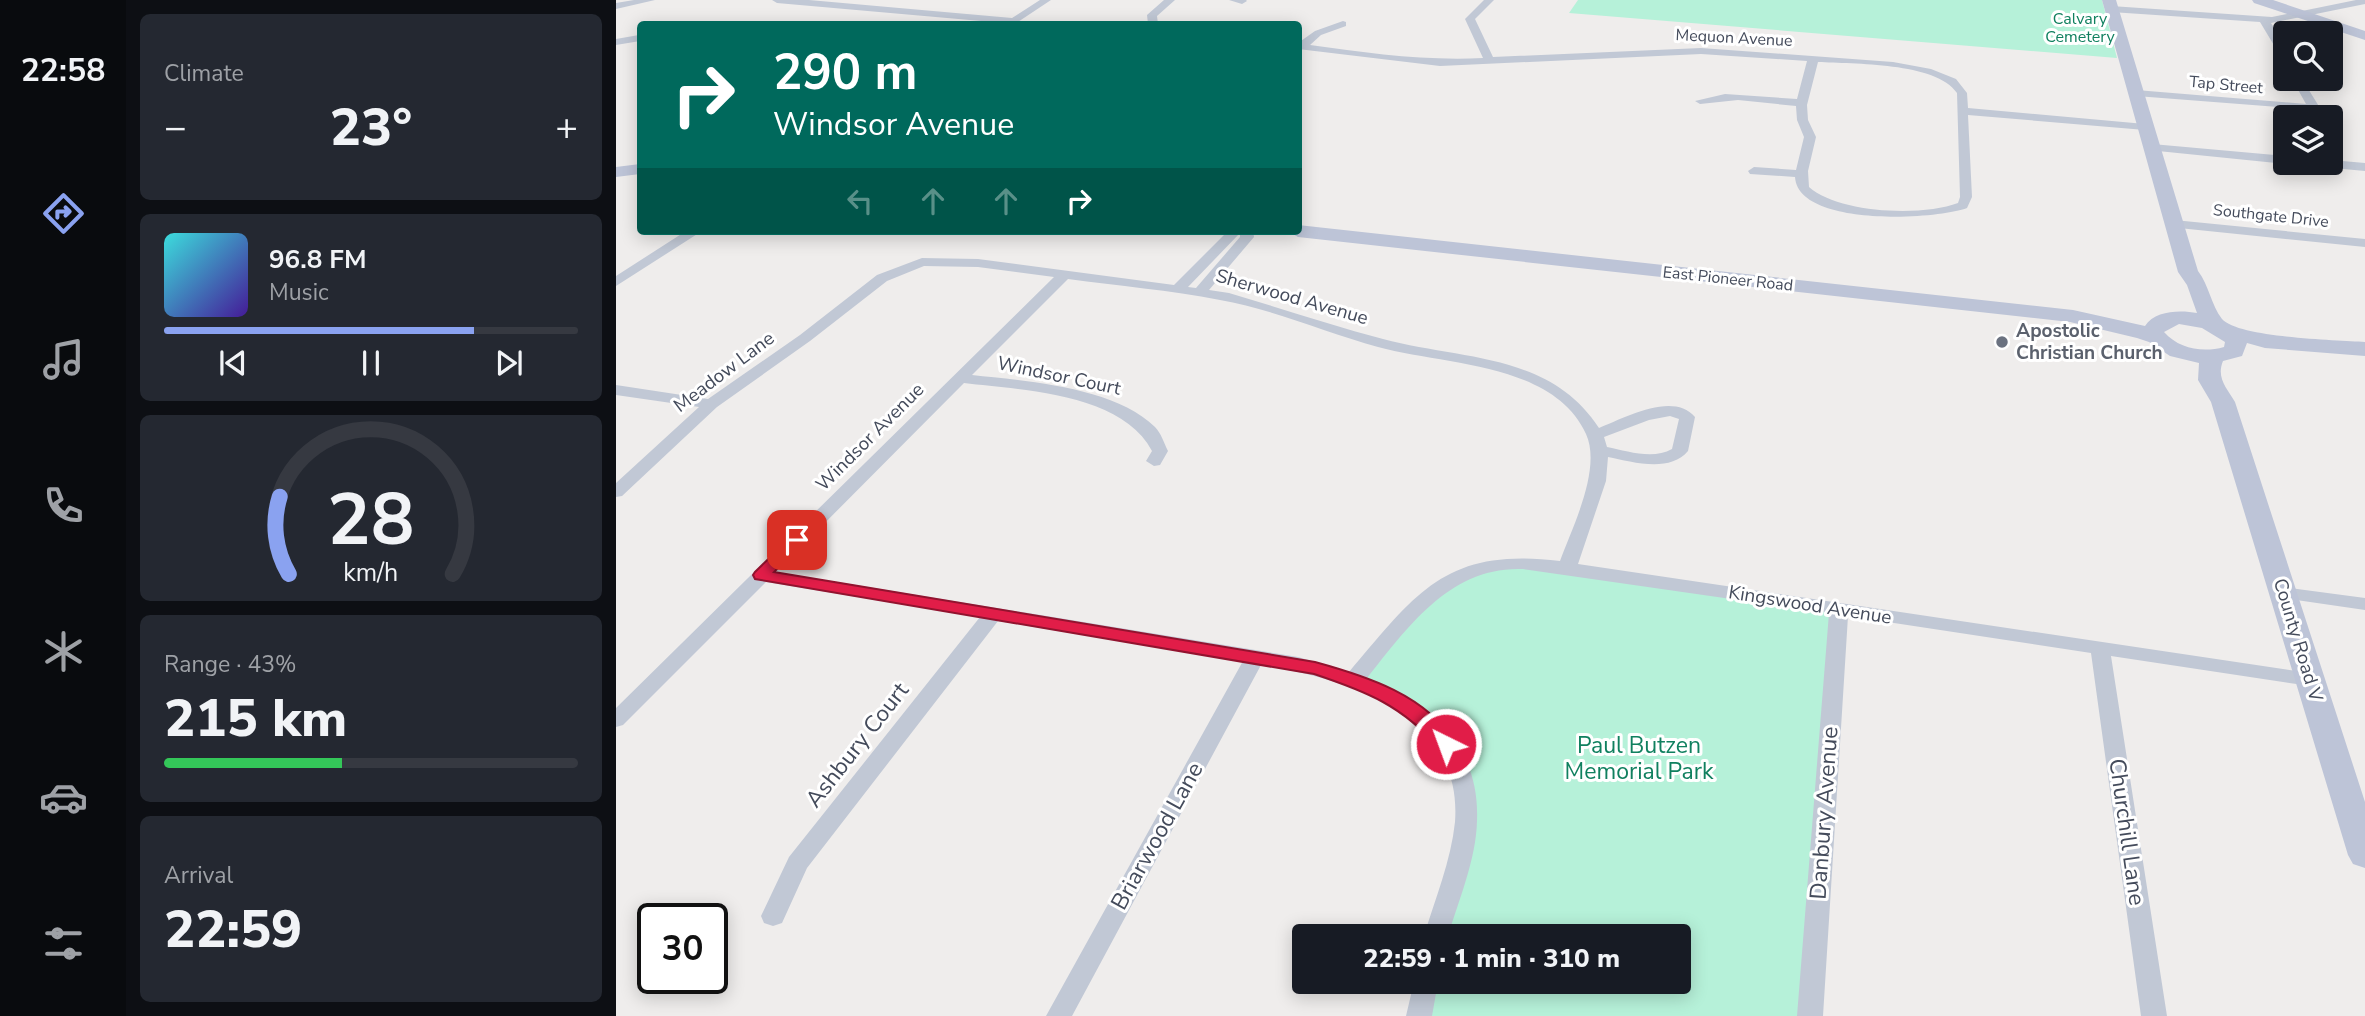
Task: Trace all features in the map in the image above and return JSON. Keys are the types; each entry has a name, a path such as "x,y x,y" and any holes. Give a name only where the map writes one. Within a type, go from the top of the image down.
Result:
{"main road":[{"path":"2259,0 2365,36"},
{"name":"County Road V","path":"2110,4 2188,272 2199,282 2206,313 2223,341 2208,366 2207,373 2223,402 2228,426 2365,855"},
{"path":"616,172 637,169"},
{"name":"East Pioneer Road","path":"1302,231 2073,316 2090,323 2144,332 2164,325 2223,341"},
{"path":"2188,272 2183,281 2184,310 2164,325 2175,350 2223,341 2365,351"},
{"name":"County Road V","path":"2175,350 2206,400 2228,426"}],"street":[{"path":"616,6 650,0"},
{"path":"777,0 992,21"},
{"path":"1015,21 1046,0"},
{"path":"1152,21 1154,12 1170,0"},
{"path":"1489,0 1472,15 1471,20 1490,61"},
{"path":"2110,4 2264,20 2302,15 2365,1"},
{"path":"2264,20 2273,36"},
{"path":"1302,45 1318,33 1343,24"},
{"path":"616,42 637,38"},
{"name":"Mequon Avenue","path":"1302,46 1408,61 1490,61 1682,51 1901,66 1938,75 1960,88 1964,111"},
{"path":"1813,59 1802,118 1811,137 1801,174 1806,192 1832,205 1922,215 1952,211 1960,207 1966,200 1964,111 2145,127"},
{"name":"Tap Street","path":"2136,93 2314,108 2304,91"},
{"path":"1700,101 1714,97 1731,97 1803,103"},
{"path":"2152,148 2273,159"},
{"path":"2343,165 2365,167"},
{"path":"1754,171 1801,174"},
{"name":"Southgate Drive","path":"2174,224 2365,243"},
{"path":"616,282 689,235"},
{"path":"1178,289 1231,235"},
{"path":"1200,292 1247,235"},
{"name":"Sherwood Avenue","path":"830,318 882,278 922,262 978,263 1200,292 1254,303 1384,344 1475,360 1516,371 1545,384 1569,401 1584,417 1597,443"},
{"name":"Windsor Avenue","path":"616,720 1065,274"},
{"name":"Meadow Lane","path":"616,492 711,404 830,318"},
{"name":"Windsor Court","path":"960,378 1041,390 1117,408 1141,422 1156,438 1160,451 1154,461"},
{"path":"616,390 711,404"},
{"path":"1665,409 1679,410 1687,417 1680,451 1671,457 1651,458 1597,443 1665,409"},
{"path":"1567,568 1597,481 1597,443"},
{"name":"Kingswood Avenue","path":"1354,680 1430,593 1464,573 1484,566 1508,563 1567,568 2310,679"},
{"path":"761,575 1315,668 1387,694 1420,716 1443,740 1460,772 1466,804 1464,831 1439,924"},
{"path":"2283,593 2365,604"},
{"name":"Danbury Avenue","path":"1810,1016 1839,609"},
{"name":"Ashbury Court","path":"774,916 797,863 993,614"},
{"name":"Churchill Lane","path":"2100,648 2154,1016"},
{"name":"Briarwood Lane","path":"1059,1016 1255,657"},
{"path":"1419,1016 1424,994"}],"green space":[{"name":"Calvary Cemetery","path":"1578,0 2102,0 2117,58 1569,13"},
{"name":"Paul Butzen Memorial Park","path":"1508,563 1839,609 1810,1016 1419,1016 1424,994 1691,994 1691,924 1440,924 1466,820 1443,740 1354,680 1430,593"}],"place":[{"name":"Apostolic Christian Church","path":"2002,342"}],"route":[{"path":"797,540 761,575 1315,668 1360,682 1397,699 1429,723 1446,744"}]}
